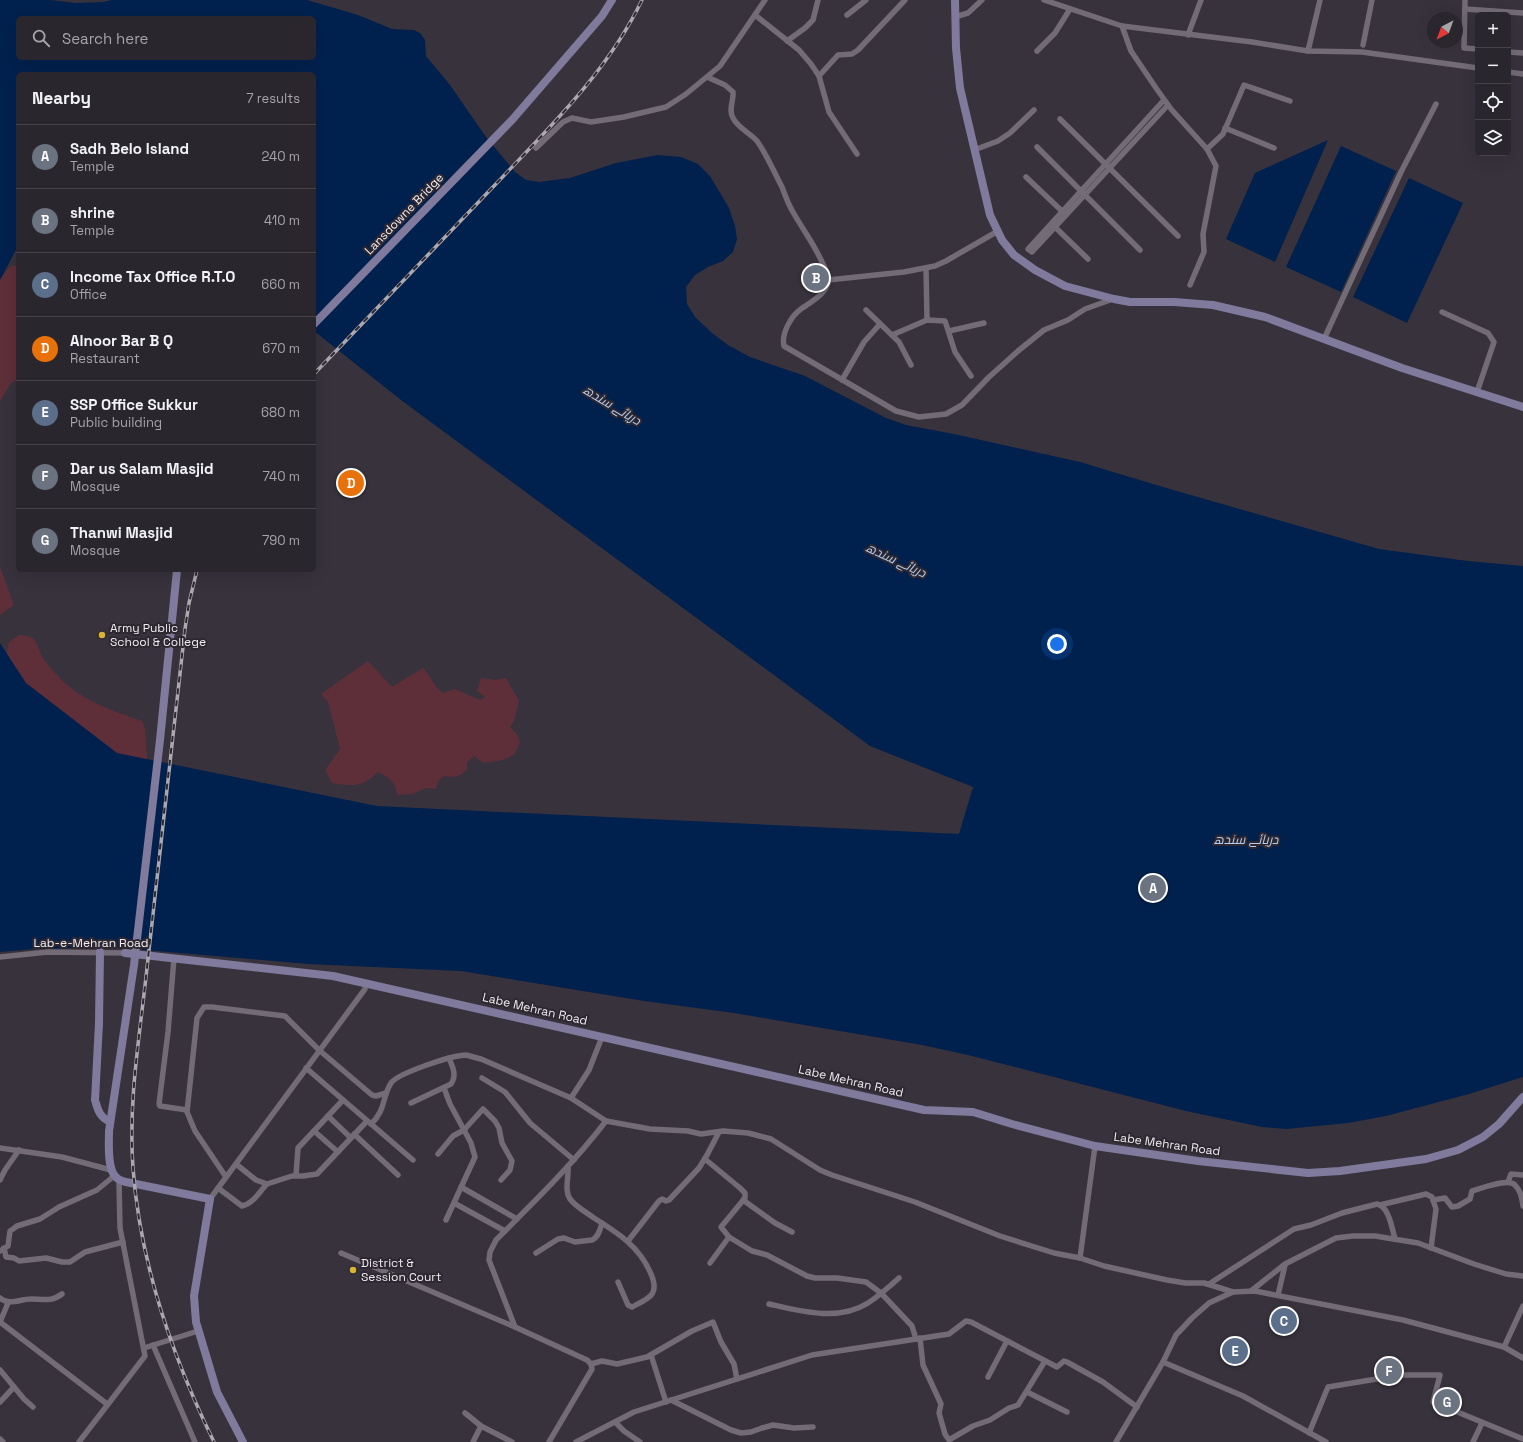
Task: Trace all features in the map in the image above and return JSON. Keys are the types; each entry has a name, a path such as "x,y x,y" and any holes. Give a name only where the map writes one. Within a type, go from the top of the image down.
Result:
{"main road":[{"name":"Lansdowne Bridge","path":"316,322 512,120 602,16 612,0"},
{"path":"955,0 956,48 960,88 974,150 990,215 1002,240 1014,255 1035,270 1065,286 1130,302 1174,302 1213,305 1265,317 1402,368 1523,407"},
{"path":"177,572 160,740 134,965 110,1122 109,1147 115,1175 126,1182 210,1199 194,1296 198,1331 217,1392 243,1442"},
{"path":"100,952 99,1023 95,1100 98,1112 103,1118 110,1122"},
{"name":"Lab-e-Mehran Road","path":"124,953 157,956"},
{"name":"Labe Mehran Road","path":"157,956 333,976 924,1110 973,1112 1095,1146 1198,1161 1308,1173 1340,1171 1426,1159 1458,1150 1483,1137 1499,1124 1522,1098"}],"street":[{"path":"536,148 568,120 574,118 590,122 624,117 666,106 686,94 720,66 765,0"},
{"path":"787,41 813,20 818,0"},
{"path":"847,15 866,0"},
{"path":"819,76 838,55 852,54 858,50 905,0"},
{"path":"955,17 968,13 982,0"},
{"path":"1044,0 1122,26 1252,42 1308,51 1362,52 1475,68"},
{"path":"1188,35 1201,0"},
{"path":"1308,51 1320,0"},
{"path":"1363,45 1372,0"},
{"path":"1465,0 1464,48 1475,49"},
{"path":"1037,51 1055,33 1070,9"},
{"path":"1465,9 1523,13"},
{"path":"755,15 799,50 819,76 829,112 857,154"},
{"path":"1122,26 1131,51 1166,102 1207,149 1216,166 1203,234 1204,252 1190,285"},
{"path":"1511,52 1523,54"},
{"path":"1511,72 1523,74"},
{"path":"707,77 725,85 733,92 734,98 731,110 732,118 756,140 767,158 792,211 814,244 828,277 825,289 808,306 800,310 791,321 786,330 783,342 784,346 896,411 919,416 946,414 962,405 988,377 1044,330 1068,320 1091,307 1114,299"},
{"path":"1207,149 1217,140 1225,128 1244,85 1290,101"},
{"path":"1064,213 1055,227 1032,252 1028,249 1083,193 1166,102"},
{"path":"1324,339 1401,172 1436,104"},
{"path":"974,150 998,141 1010,133 1034,110"},
{"path":"1060,119 1178,236"},
{"path":"1225,128 1274,148"},
{"path":"1037,147 1140,250"},
{"path":"1026,177 1064,213"},
{"path":"1055,227 1088,260"},
{"path":"828,280 904,272 926,268 946,262 998,231"},
{"path":"926,268 927,320"},
{"path":"866,310 892,335 902,347 911,365"},
{"path":"1442,312 1488,333 1494,342 1477,392"},
{"path":"892,335 927,320 945,321 955,352 971,376"},
{"path":"949,331 984,323"},
{"path":"842,380 864,342 880,324"},
{"name":"Lab-e-Mehran Road","path":"0,957 48,952 124,953"},
{"path":"174,958 168,1032 159,1104 160,1106 187,1110"},
{"path":"210,1199 364,989"},
{"path":"226,1177 195,1131 187,1110 197,1018 204,1008 212,1007 285,1016 319,1050 372,1095 376,1096 386,1093"},
{"path":"571,1098 589,1070 602,1037"},
{"path":"218,1188 242,1206 246,1206 267,1184 296,1175 303,1176 317,1174 353,1136 381,1111 390,1084 399,1077 433,1063 466,1055 481,1059 571,1098 606,1121 650,1129 688,1131 701,1134 723,1131 748,1133 771,1139 820,1170 915,1202 1000,1236 1054,1253 1080,1258 1104,1266 1167,1280 1185,1283 1209,1284 1233,1292"},
{"path":"411,1103 451,1084 454,1079 454,1074 449,1058"},
{"path":"306,1068 413,1160"},
{"path":"482,1078 504,1092 530,1124 574,1160"},
{"path":"444,1088 450,1104 471,1143 475,1157 446,1220"},
{"path":"296,1175 298,1148 343,1100"},
{"path":"438,1154 453,1136 464,1130 483,1109 495,1121 499,1128 502,1143 512,1161 510,1170 502,1180"},
{"path":"328,1116 398,1175"},
{"path":"515,1327 489,1260 490,1252 496,1240 588,1145 606,1121"},
{"path":"314,1131 338,1152"},
{"path":"628,1241 659,1201 662,1199 666,1201 669,1200 699,1168 719,1132"},
{"path":"1080,1258 1095,1146"},
{"path":"0,1148 62,1157 115,1175"},
{"path":"0,1180 19,1150"},
{"path":"705,1159 740,1188 745,1194 745,1198 721,1227 729,1237 752,1251 767,1255 807,1276 814,1278 837,1278 866,1282 881,1293 912,1326 918,1339 923,1365 941,1404 939,1413 945,1434 949,1440 973,1426 990,1420 1009,1408 1018,1405 1045,1361"},
{"path":"236,1164 256,1180 267,1184"},
{"path":"568,1166 566,1189 569,1198 584,1212 628,1241 641,1254 648,1266 655,1286 653,1293 649,1298 632,1306 628,1305 618,1282"},
{"path":"1508,1182 1511,1174 1523,1175"},
{"path":"79,1442 145,1356 120,1228 115,1175"},
{"path":"115,1175 97,1190 59,1207 40,1219 12,1229 10,1231 8,1246 2,1249 6,1257 14,1258 19,1261 46,1258 70,1262 85,1252 123,1242"},
{"path":"1433,1200 1445,1198 1452,1206 1458,1206 1470,1199 1472,1191 1508,1182 1515,1184 1520,1192 1523,1206"},
{"path":"461,1187 517,1219"},
{"path":"1209,1284 1294,1229 1311,1225 1342,1213 1426,1194 1432,1198 1436,1209 1431,1248"},
{"path":"743,1200 775,1223 792,1232"},
{"path":"454,1203 505,1231"},
{"path":"1380,1205 1386,1212 1395,1239"},
{"path":"536,1253 558,1239 564,1238 575,1242 592,1240 600,1232 602,1223"},
{"path":"1251,1291 1285,1264 1336,1238 1375,1236 1418,1243 1474,1264 1506,1274 1523,1276"},
{"path":"710,1262 729,1237"},
{"path":"341,1253 515,1327 587,1360 591,1364 592,1369 549,1442"},
{"path":"1278,1296 1285,1264"},
{"path":"769,1304 814,1313 834,1313 858,1308 881,1293 899,1278"},
{"path":"1116,1442 1163,1362 1176,1335 1208,1303 1233,1292 1251,1291 1404,1320 1504,1347 1523,1358"},
{"path":"0,1298 8,1303 30,1299 42,1301 53,1299 62,1294"},
{"path":"8,1303 0,1322 107,1404"},
{"path":"1504,1347 1523,1306"},
{"path":"576,1442 634,1412 812,1355 949,1334 966,1321 971,1322 1057,1368 1064,1361 1067,1362 1103,1382 1137,1407"},
{"path":"591,1364 602,1361 616,1364 631,1362 651,1355 692,1331 713,1322 721,1342 734,1364 737,1379"},
{"path":"144,1348 198,1331"},
{"path":"988,1376 1007,1341"},
{"path":"153,1346 195,1442"},
{"path":"651,1355 669,1401 732,1430 741,1433 750,1432 769,1425 794,1428 813,1427"},
{"path":"1163,1362 1243,1396 1326,1442"},
{"path":"0,1370 24,1399 34,1407"},
{"path":"1309,1433 1328,1387 1401,1375 1440,1375 1433,1402 1523,1439"},
{"path":"0,1402 14,1387"},
{"path":"1027,1392 1067,1412"},
{"path":"465,1413 481,1426 512,1442"},
{"path":"615,1422 624,1431 640,1442"},
{"path":"1473,1442 1482,1423"},
{"path":"473,1442 481,1426"},
{"path":"0,1439 3,1442"}],"shaded area":[{"path":"10,266 16,266 16,380 11,383 0,401 0,280"},
{"path":"0,567 14,605 0,615"},
{"path":"19,635 33,639 36,642 43,658 55,673 66,684 85,698 142,721 145,728 148,770 56,720 5,660 9,642"},
{"path":"368,661 392,687 423,668 436,687 443,693 455,689 480,700 485,697 477,691 481,678 495,680 506,678 519,701 514,721 510,727 517,734 520,742 514,754 506,759 483,763 474,756 467,762 467,769 462,774 454,777 444,776 438,781 436,789 426,788 412,794 398,795 391,781 386,776 378,772 367,781 357,785 332,783 325,770 340,749 328,702 321,694"}],"water":[{"name":"دریائے سندھ","path":"0,0 51,0 75,3 103,2 112,0 307,0 358,15 392,29 414,30 420,33 425,40 426,56 450,85 486,137 515,172 526,180 539,182 570,178 616,163 658,155 681,157 698,164 710,176 729,208 735,226 737,239 733,252 723,261 708,267 695,275 686,287 687,304 695,317 712,333 728,345 750,357 805,376 886,418 906,425 1080,462 1379,549 1468,561 1523,566 1523,1077 1469,1094 1386,1116 1348,1123 1286,1129 1262,1127 1186,1111 968,1055 922,1045 734,1013 644,1001 461,971 308,964 110,947 35,949 0,952 0,643 26,683 117,753 377,806 959,834 973,787 870,746 401,400 316,333 316,72 16,72 16,250 0,280"},
{"path":"1328,140 1275,262 1226,239 1255,173"},
{"path":"1341,146 1396,171 1341,292 1286,267"},
{"path":"1409,178 1463,203 1407,323 1353,297"}],"railway":[{"path":"316,372 534,144 574,100 612,52 628,27 642,0"},
{"path":"197,572 189,603 185,629 170,756 133,1093 132,1143 137,1204 143,1239 160,1309 185,1376 214,1442"}],"place":[{"name":"shrine","path":"816,278"},
{"name":"Alnoor Bar B Q","path":"351,483"},
{"name":"Army Public School & College","path":"102,635"},
{"name":"Sadh Belo Island","path":"1153,888"},
{"name":"District & Session Court","path":"353,1270"},
{"name":"Income Tax Office R.T.O","path":"1284,1321"},
{"name":"SSP Office Sukkur","path":"1235,1351"},
{"name":"Dar us Salam Masjid","path":"1389,1371"},
{"name":"Thanwi Masjid","path":"1447,1402"}]}
